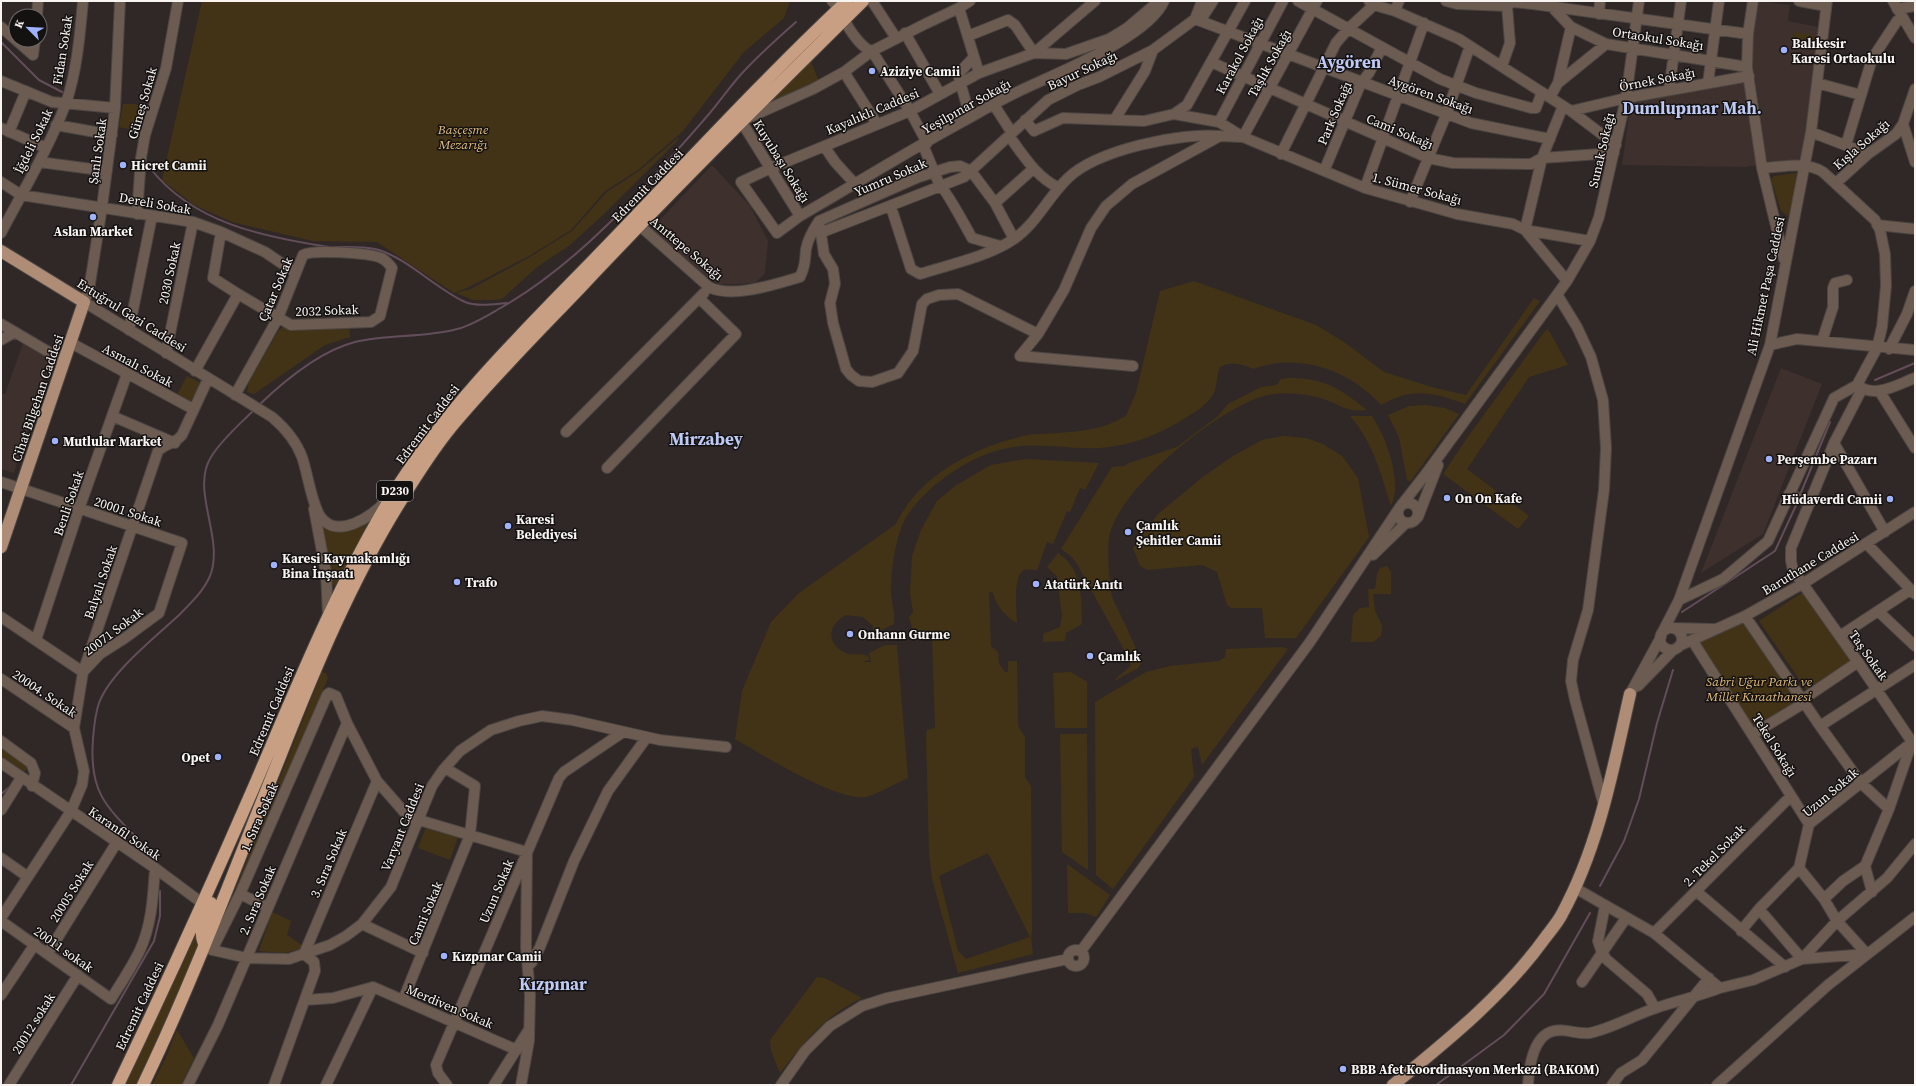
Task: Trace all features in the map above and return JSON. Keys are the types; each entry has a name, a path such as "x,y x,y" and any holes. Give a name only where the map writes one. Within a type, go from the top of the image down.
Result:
{"highway":[{"name":"Edremit Caddesi","path":"118,1085 231,839 328,615 362,546 394,493 429,440 481,377 828,19 845,6"},
{"name":"Edremit Caddesi","path":"143,1085 208,947 311,679 348,598 398,506 427,460 452,426 500,372 639,225 741,121 845,6"},
{"path":"208,947 201,936 201,927 218,887 231,839"}],"main road":[{"name":"Ertuğrul Gazi Caddesi","path":"1,251 84,302"},
{"name":"Cihat Bilgehan Caddesi","path":"1,547 84,302"},
{"path":"1393,1085 1498,994 1534,954 1562,915 1575,888 1604,808 1630,694"}],"street":[{"name":"Fidan Sokak","path":"66,102 72,82 83,1"},
{"name":"Şanlı Sokak","path":"84,302 88,290 102,207 112,135 115,108 120,1"},
{"name":"Güneş Sokak","path":"138,214 141,158 145,135 166,68 178,1"},
{"path":"872,1 901,36 940,94"},
{"path":"1034,54 1095,1"},
{"path":"1034,54 1066,54 1109,39 1127,28 1159,1"},
{"name":"Yeşilpınar Sokağı","path":"777,232 800,216 970,117 1032,85 1083,63 1129,36 1146,23 1158,11 1164,1"},
{"path":"1197,20 1202,1"},
{"path":"1197,20 1213,1"},
{"path":"1025,120 1034,131 1063,118 1144,121 1174,114 1187,105 1246,1"},
{"name":"Karakol Sokağı","path":"1219,122 1283,1"},
{"path":"1298,1 1315,5 1348,29 1456,86 1531,108 1536,108 1558,83 1606,44"},
{"path":"1395,11 1399,1"},
{"path":"1446,1 1456,4 1511,3 1552,7 1748,34"},
{"path":"1599,14 1600,1"},
{"name":"Sunak Sokağı","path":"1444,450 1513,353 1558,296 1590,241 1599,217 1626,98 1638,1"},
{"path":"1669,90 1681,1"},
{"path":"1708,83 1719,1"},
{"path":"1753,1 1748,34 1748,71 1762,168 1785,263"},
{"path":"1799,1 1827,3"},
{"path":"1281,154 1304,104 1336,43 1372,3 1395,11 1459,39 1567,108 1615,149"},
{"path":"1502,66 1510,43 1511,3"},
{"name":"Ali Hikmet Paşa Caddesi","path":"1630,694 1664,633 1679,600 1770,345 1811,132 1827,3"},
{"path":"741,121 813,89 844,72 872,51 963,4 968,36 979,73"},
{"name":"Taşlık Sokağı","path":"1243,137 1315,5"},
{"path":"845,6 864,48 872,51 910,111 925,144 940,186 944,188 972,238 1000,246"},
{"path":"1897,9 1915,6"},
{"name":"Ortaokul Sokağı","path":"1552,7 1571,27 1606,44 1711,60 1748,71"},
{"path":"1897,9 1915,38"},
{"path":"1846,145 1872,59 1897,21 1897,9"},
{"path":"968,36 1008,20 1015,25 1034,54"},
{"name":"Aygören Sokağı","path":"1197,20 1360,83 1398,95 1446,115 1471,123 1550,139"},
{"name":"Bayur Sokağı","path":"820,233 891,207 964,177 1048,100 1153,50 1197,20"},
{"path":"1365,188 1424,23"},
{"path":"1558,83 1571,27"},
{"path":"1410,202 1446,115 1470,46"},
{"name":"Park Sokağı","path":"1324,170 1360,83 1369,73 1382,47"},
{"path":"26,48 34,55 34,48"},
{"path":"1115,119 1145,71 1153,50"},
{"name":"Kayalıklı Caddesi","path":"777,232 741,182 771,168 910,111 979,73 1034,54"},
{"path":"970,117 958,74 974,57"},
{"name":"Cami Sokağı","path":"1211,62 1269,89 1428,158 1453,163 1531,164 1542,158 1615,149"},
{"name":"Örnek Sokağı","path":"1567,108 1708,83 1748,71"},
{"path":"844,72 877,124"},
{"path":"1,81 52,102 66,102 115,108"},
{"path":"1817,83 1862,95"},
{"path":"1915,89 1903,124 1915,162"},
{"path":"26,91 5,130 46,148"},
{"name":"İğdeli Sokak","path":"1,233 46,148 66,102"},
{"path":"994,105 1011,135 1034,170 1048,182 1059,188"},
{"path":"1567,108 1550,139 1542,158 1525,230 1590,241"},
{"path":"1174,114 1219,122 1243,137"},
{"name":"Kuyubaşı Sokağı","path":"741,121 800,216"},
{"name":"Kışla Sokağı","path":"1836,184 1868,154 1896,134 1903,124"},
{"path":"56,125 112,135"},
{"path":"1811,132 1868,154"},
{"path":"891,207 911,269 920,274 987,252 1014,239 1033,223 1059,188 1079,169 1090,163 1148,143 1170,138 1209,135 1243,137"},
{"path":"1133,366 1020,356 1038,334 1064,290 1091,228 1106,206 1132,184 1220,136"},
{"name":"1. Sümer Sokağı","path":"1243,137 1365,188 1410,202 1457,214 1513,224 1525,230 1567,281"},
{"path":"824,146 835,162 855,184"},
{"path":"39,162 107,171"},
{"path":"1762,168 1804,165 1814,167 1823,172 1875,220 1877,225 1915,229"},
{"name":"Yumru Sokak","path":"820,221 919,176 950,167 960,166 971,170"},
{"path":"971,170 995,203 1014,239"},
{"path":"995,203 1034,170"},
{"name":"Dereli Sokak","path":"1,182 21,195 193,222 221,232 265,252 296,273"},
{"path":"129,330 152,216"},
{"path":"820,221 820,233 824,254 834,269 835,284 830,303 833,323 846,368 859,381 872,382 898,373 912,351 922,304 927,299 939,295 958,294 1038,334"},
{"name":"Anıttepe Sokağı","path":"639,225 709,287 717,291 740,291 800,277 805,268 806,248 811,232 820,221"},
{"name":"2030 Sokak","path":"166,353 193,222"},
{"name":"Taş Sokak","path":"1877,225 1885,254 1886,286 1882,327 1877,348 1834,444 1791,548 1791,561 1793,570 1804,583 1914,741"},
{"name":"2032 Sokak","path":"221,232 214,278 291,325 371,322 380,316"},
{"name":"Çatar Sokak","path":"235,395 278,318 303,255 313,252 366,254 382,258 392,268 380,316"},
{"path":"1822,341 1833,307 1832,288 1835,283 1847,280"},
{"path":"566,432 709,287"},
{"path":"1888,349 1907,314 1915,291"},
{"path":"195,371 238,294"},
{"path":"1558,296 1577,327 1591,357 1603,400 1606,448 1604,490 1588,610 1573,660 1571,681 1574,700 1604,808"},
{"path":"607,468 736,334 699,298"},
{"name":"Ertuğrul Gazi Caddesi","path":"84,302 272,417 282,426 296,445 302,457 308,478"},
{"path":"1,324 64,361"},
{"path":"1,340 15,332"},
{"path":"1770,345 1797,339 1877,348 1915,350"},
{"name":"Asmalı Sokak","path":"70,344 193,409"},
{"name":"Benli Sokak","path":"36,640 79,508 127,374"},
{"path":"1679,600 1723,579 1768,540 1834,398 1860,387 1880,392 1915,378"},
{"path":"112,416 175,443 182,435 208,379"},
{"path":"1880,392 1915,448"},
{"name":"Balyalı Sokak","path":"1,920 71,811 84,778 74,728 83,672 158,451 163,447 175,443"},
{"path":"1834,444 1885,532"},
{"path":"1081,951 1310,642 1400,507 1444,450"},
{"path":"1360,567 1406,523 1413,522 1418,517 1444,450"},
{"path":"308,478 320,515 330,523 339,526 350,525 377,511 394,493"},
{"path":"308,478 326,573 328,615"},
{"name":"20001 Sokak","path":"1,482 182,543"},
{"path":"1789,494 1810,503"},
{"path":"1406,523 1398,517 1400,507 1405,503 1412,503 1418,510 1418,517"},
{"name":"Baruthane Caddesi","path":"1676,648 1745,616 1804,583 1915,512"},
{"name":"20071 Sokak","path":"83,672 100,654 159,613 182,543"},
{"path":"1840,636 1878,611 1913,592 1867,544"},
{"path":"1878,611 1915,646"},
{"path":"1745,616 1861,783 1890,809"},
{"path":"1,617 83,672"},
{"path":"1664,633 1715,629"},
{"path":"1630,694 1676,648 1682,636 1677,630 1664,633"},
{"path":"1664,633 1663,647 1676,648"},
{"name":"Tekel Sokağı","path":"1692,640 1809,824"},
{"path":"1753,734 1858,662"},
{"path":"1820,726 1877,689 1914,668"},
{"name":"20004. Sokak","path":"1,679 74,728"},
{"name":"1. Sıra Sokak","path":"208,947 240,894 329,693 336,696 347,723"},
{"name":"Varyant Caddesi","path":"208,947 247,958 289,959 330,945 346,936 362,924 391,886 432,786 460,751 491,730 519,721 542,716 572,720 647,737 726,747"},
{"path":"347,723 377,781 405,813 418,822 470,835 527,852 525,913 530,995 529,1029 525,1066 521,1085"},
{"name":"2. Sıra Sokak","path":"188,1085 218,1025 267,907 347,723"},
{"name":"Uzun Sokak","path":"446,1085 438,1074 436,1065 559,778 564,772 623,732"},
{"path":"528,966 532,962 540,947 574,860 608,791 647,737"},
{"path":"1,741 30,763 35,773 32,786"},
{"path":"1824,899 1843,881 1865,866 1890,809 1914,741"},
{"name":"Uzun Sokak","path":"1799,868 1809,824 1914,741"},
{"name":"Karanfil Sokak","path":"2,767 117,842 202,903"},
{"name":"Cami Sokak","path":"403,1000 470,835 475,786 445,768"},
{"path":"1,810 21,778"},
{"name":"3. Sıra Sokak","path":"304,954 377,781"},
{"name":"2. Tekel Sokak","path":"1654,933 1792,796"},
{"name":"20005 Sokak","path":"48,953 117,842"},
{"path":"1802,959 1837,921 1887,878 1915,844"},
{"path":"1,858 28,877"},
{"path":"1865,866 1872,892"},
{"name":"20011 sokak","path":"1,920 111,999 140,951 147,931 153,900 155,868"},
{"path":"1741,931 1759,909 1799,868 1824,899 1837,921 1867,954"},
{"path":"1575,888 1654,933 1720,988"},
{"path":"1696,891 1785,967"},
{"path":"240,894 267,907"},
{"path":"1606,906 1598,941 1602,953 1606,959 1647,994 1655,1008"},
{"path":"1759,909 1802,959"},
{"path":"1717,1085 1828,985 1915,917"},
{"path":"1582,982 1626,918"},
{"path":"362,924 423,953"},
{"path":"1,995 35,944"},
{"path":"1068,959 1071,952 1076,950 1081,951"},
{"path":"1068,959 1073,966 1081,965 1085,958 1081,951"},
{"path":"274,1085 314,976 315,966 311,958 304,954"},
{"path":"1528,1085 1529,1070 1537,1043 1548,1033 1561,1030 1589,1033 1608,1028 1655,1008 1693,998 1720,988 1754,980 1802,959 1867,954"},
{"path":"780,1085 805,1051 830,1026 862,1006 887,998 1068,959"},
{"name":"20012 sokak","path":"9,1085 78,975"},
{"path":"1612,1085 1621,1073 1642,1060 1709,978"},
{"path":"305,1000 333,998 373,987"},
{"path":"326,1085 373,987"},
{"name":"Merdiven Sokak","path":"373,987 455,1021 516,1050"},
{"path":"494,1085 529,1029"}],"shaded area":[{"path":"1758,1 1790,5 1788,21 1818,27 1803,155 1797,160 1780,163 1767,161 1753,66 1753,34"},
{"path":"1746,82 1758,165 1745,167 1622,165 1631,101"},
{"path":"712,165 750,206 768,241 765,273 755,283 719,284 702,274 651,229"},
{"path":"23,343 50,358 14,473 1,469 1,394 5,394"},
{"name":"Perşembe Pazarı","path":"1781,368 1822,384 1763,534 1701,573"}],"green space":[{"name":"Başçeşme Mezarığı","path":"202,1 790,1 784,18 743,53 683,131 638,170 605,191 571,230 529,256 469,287 454,293 377,242 313,241 232,222 194,205 162,180"},
{"path":"1794,32 1814,35 1812,45 1793,43"},
{"path":"811,62 818,79 817,82 771,102 769,101 808,63"},
{"path":"123,104 134,104 150,108 143,132 119,127"},
{"path":"678,138 679,139 605,213 570,245 537,267 502,299 473,300 456,293 471,289 530,257 572,231 607,192 639,171"},
{"path":"1797,173 1791,214 1788,216 1781,211 1771,179 1774,176"},
{"path":"1194,281 1316,325 1344,342 1384,372 1435,388 1466,395 1534,298 1540,301 1465,404 1433,394 1423,393 1392,399 1381,405 1354,382 1339,374 1322,368 1305,364 1288,363 1270,364 1253,369 1244,365 1233,363 1220,367 1215,390 1203,406 1177,423 1156,434 1134,442 1111,447 1075,448 1027,446 1003,449 985,455 959,467 925,494 910,511 900,531 893,561 891,591 894,624 873,634 873,626 863,617 846,615 839,619 835,624 831,636 836,646 841,651 849,654 861,654 868,656 869,660 862,662 871,662 869,653 885,645 897,645 908,778 871,796 853,797 819,785 800,776 735,739 742,691 771,622 799,593 896,524 906,507 918,492 948,467 965,457 1001,442 1024,436 1093,429 1107,425 1126,416 1136,393 1160,291"},
{"path":"349,326 350,337 325,345 254,394 247,392 249,382 279,330 282,328"},
{"path":"1548,329 1568,365 1529,377 1467,469 1529,516 1518,529 1443,474 1467,438 1545,331"},
{"path":"187,376 201,383 190,403 177,395"},
{"path":"1301,378 1322,382 1339,390 1367,410 1349,409 1324,399 1302,394 1286,393 1264,396 1222,416 1172,454 1149,475 1130,497 1116,519 1109,538 1108,551 1110,586 1113,599 1142,662 1138,668 1116,680 1115,679 1131,666 1122,646 1077,564 1072,557 1061,549 1112,467 1125,466 1129,463 1177,447 1218,416 1228,404 1261,387 1277,385 1281,379"},
{"path":"1426,405 1445,408 1459,414 1410,482 1407,480 1399,437 1388,415 1409,406"},
{"path":"1350,416 1372,416 1383,436 1394,473 1394,496 1391,506 1380,470 1370,447 1358,426"},
{"path":"1283,436 1306,438 1323,444 1342,456 1358,478 1369,537 1296,638 1265,638 1262,608 1231,608 1227,605 1217,572 1202,565 1148,570 1140,566 1133,548 1158,514 1204,476 1233,456 1262,440"},
{"path":"1026,459 1099,463 1085,490 1080,488 1070,512 1067,511 1053,544 1047,542 1037,570 1024,570 1020,574 1017,586 1017,623 1002,611 994,598 993,593 989,591 991,646 998,652 999,664 1005,672 1008,672 1008,661 1017,661 1018,726 1025,737 1025,778 1031,786 1031,937 1033,954 958,973 932,879 929,852 926,737 927,730 935,728 932,634 914,634 909,617 913,612 910,593 912,556 921,530 937,501 955,486 991,465","holes":["988,853 1030,937 966,959 958,951 939,876"]},
{"path":"319,521 332,529 343,531 369,521 335,586 332,584"},
{"path":"1058,553 1072,567 1076,576 1081,594 1082,624 1066,633 1065,641 1043,642 1043,634 1060,627 1062,616 1057,576 1047,567"},
{"path":"1387,566 1391,572 1391,594 1373,594 1375,611 1382,625 1381,636 1373,642 1351,642 1353,615 1360,608 1369,607 1368,589 1375,589 1377,574 1380,568"},
{"path":"1803,592 1851,662 1808,692 1759,621"},
{"name":"Sabri Uğur Parkı ve Millet Kıraathanesi","path":"1745,616 1804,703 1753,734 1694,639"},
{"path":"1282,647 1288,649 1202,765 1198,747 1191,749 1194,777 1113,889 1096,875 1095,702 1146,672 1170,666 1219,661 1225,657 1226,649"},
{"path":"322,672 326,673 328,678 246,873 228,908"},
{"path":"1071,672 1087,682 1087,728 1055,728 1053,673"},
{"path":"1060,734 1087,734 1088,870 1062,852"},
{"path":"1,748 27,766 26,771 23,771 1,756"},
{"path":"426,827 458,837 450,860 418,848"},
{"path":"1067,864 1110,895 1096,917 1085,913 1068,913"},
{"path":"272,912 291,921 287,935 302,945 300,949 285,953 259,951"},
{"path":"199,926 198,944 153,1052 137,1085 124,1085"},
{"path":"817,977 825,978 862,998 836,1013 816,1030 780,1073 771,1051 770,1040"},
{"path":"177,1030 194,1058 181,1085 152,1085 165,1060"}],"waterway":[{"path":"259,405 303,368 342,346 355,342 380,338 432,334 462,328 497,310 527,291 556,270 611,221 637,195 685,141 741,74 796,22"},
{"path":"1,42 39,80 62,92"},
{"path":"150,168 167,187 208,215 255,232 329,247"},
{"path":"335,247 365,247 375,249 398,258 443,289 470,304 481,305 507,303"},
{"path":"1875,380 1915,363"},
{"path":"138,839 108,806 101,795 97,784 92,757 94,725 99,703 113,680 123,668 145,645 187,607 200,593 207,582 210,576 213,561 214,546 205,500 204,485 206,470 211,457 220,444 254,410"},
{"path":"1800,495 1830,422"},
{"path":"1682,612 1775,551 1798,501"},
{"path":"1600,886 1624,841 1639,799 1657,723 1673,670"},
{"path":"1,794 11,786"},
{"path":"71,1085 154,941 160,916 160,891"},
{"path":"1436,1085 1504,1035 1544,994 1590,913"}],"place":[{"name":"Balıkesir Karesi Ortaokulu","path":"1784,50"},
{"name":"Aziziye Camii","path":"872,71"},
{"name":"Hicret Camii","path":"123,165"},
{"name":"Aslan Market","path":"93,217"},
{"name":"Mutlular Market","path":"55,441"},
{"name":"Perşembe Pazarı","path":"1769,459"},
{"name":"On On Kafe","path":"1447,498"},
{"name":"Hüdaverdi Camii","path":"1890,499"},
{"name":"Karesi Belediyesi","path":"508,526"},
{"name":"Çamlık Şehitler Camii","path":"1128,532"},
{"name":"Karesi Kaymakamlığı Bina İnşaatı","path":"274,565"},
{"name":"Trafo","path":"457,582"},
{"name":"Atatürk Anıtı","path":"1036,584"},
{"name":"Onhann Gurme","path":"850,634"},
{"name":"Çamlık","path":"1090,656"},
{"name":"Opet","path":"218,757"},
{"name":"Kızpınar Camii","path":"444,956"},
{"name":"BBB Afet Koordinasyon Merkezi (BAKOM)","path":"1343,1069"}],"district":[{"name":"Aygören","path":"1349,62"},
{"name":"Dumlupınar Mah.","path":"1692,108"},
{"name":"Mirzabey","path":"706,439"},
{"name":"Kızpınar","path":"553,984"}]}
